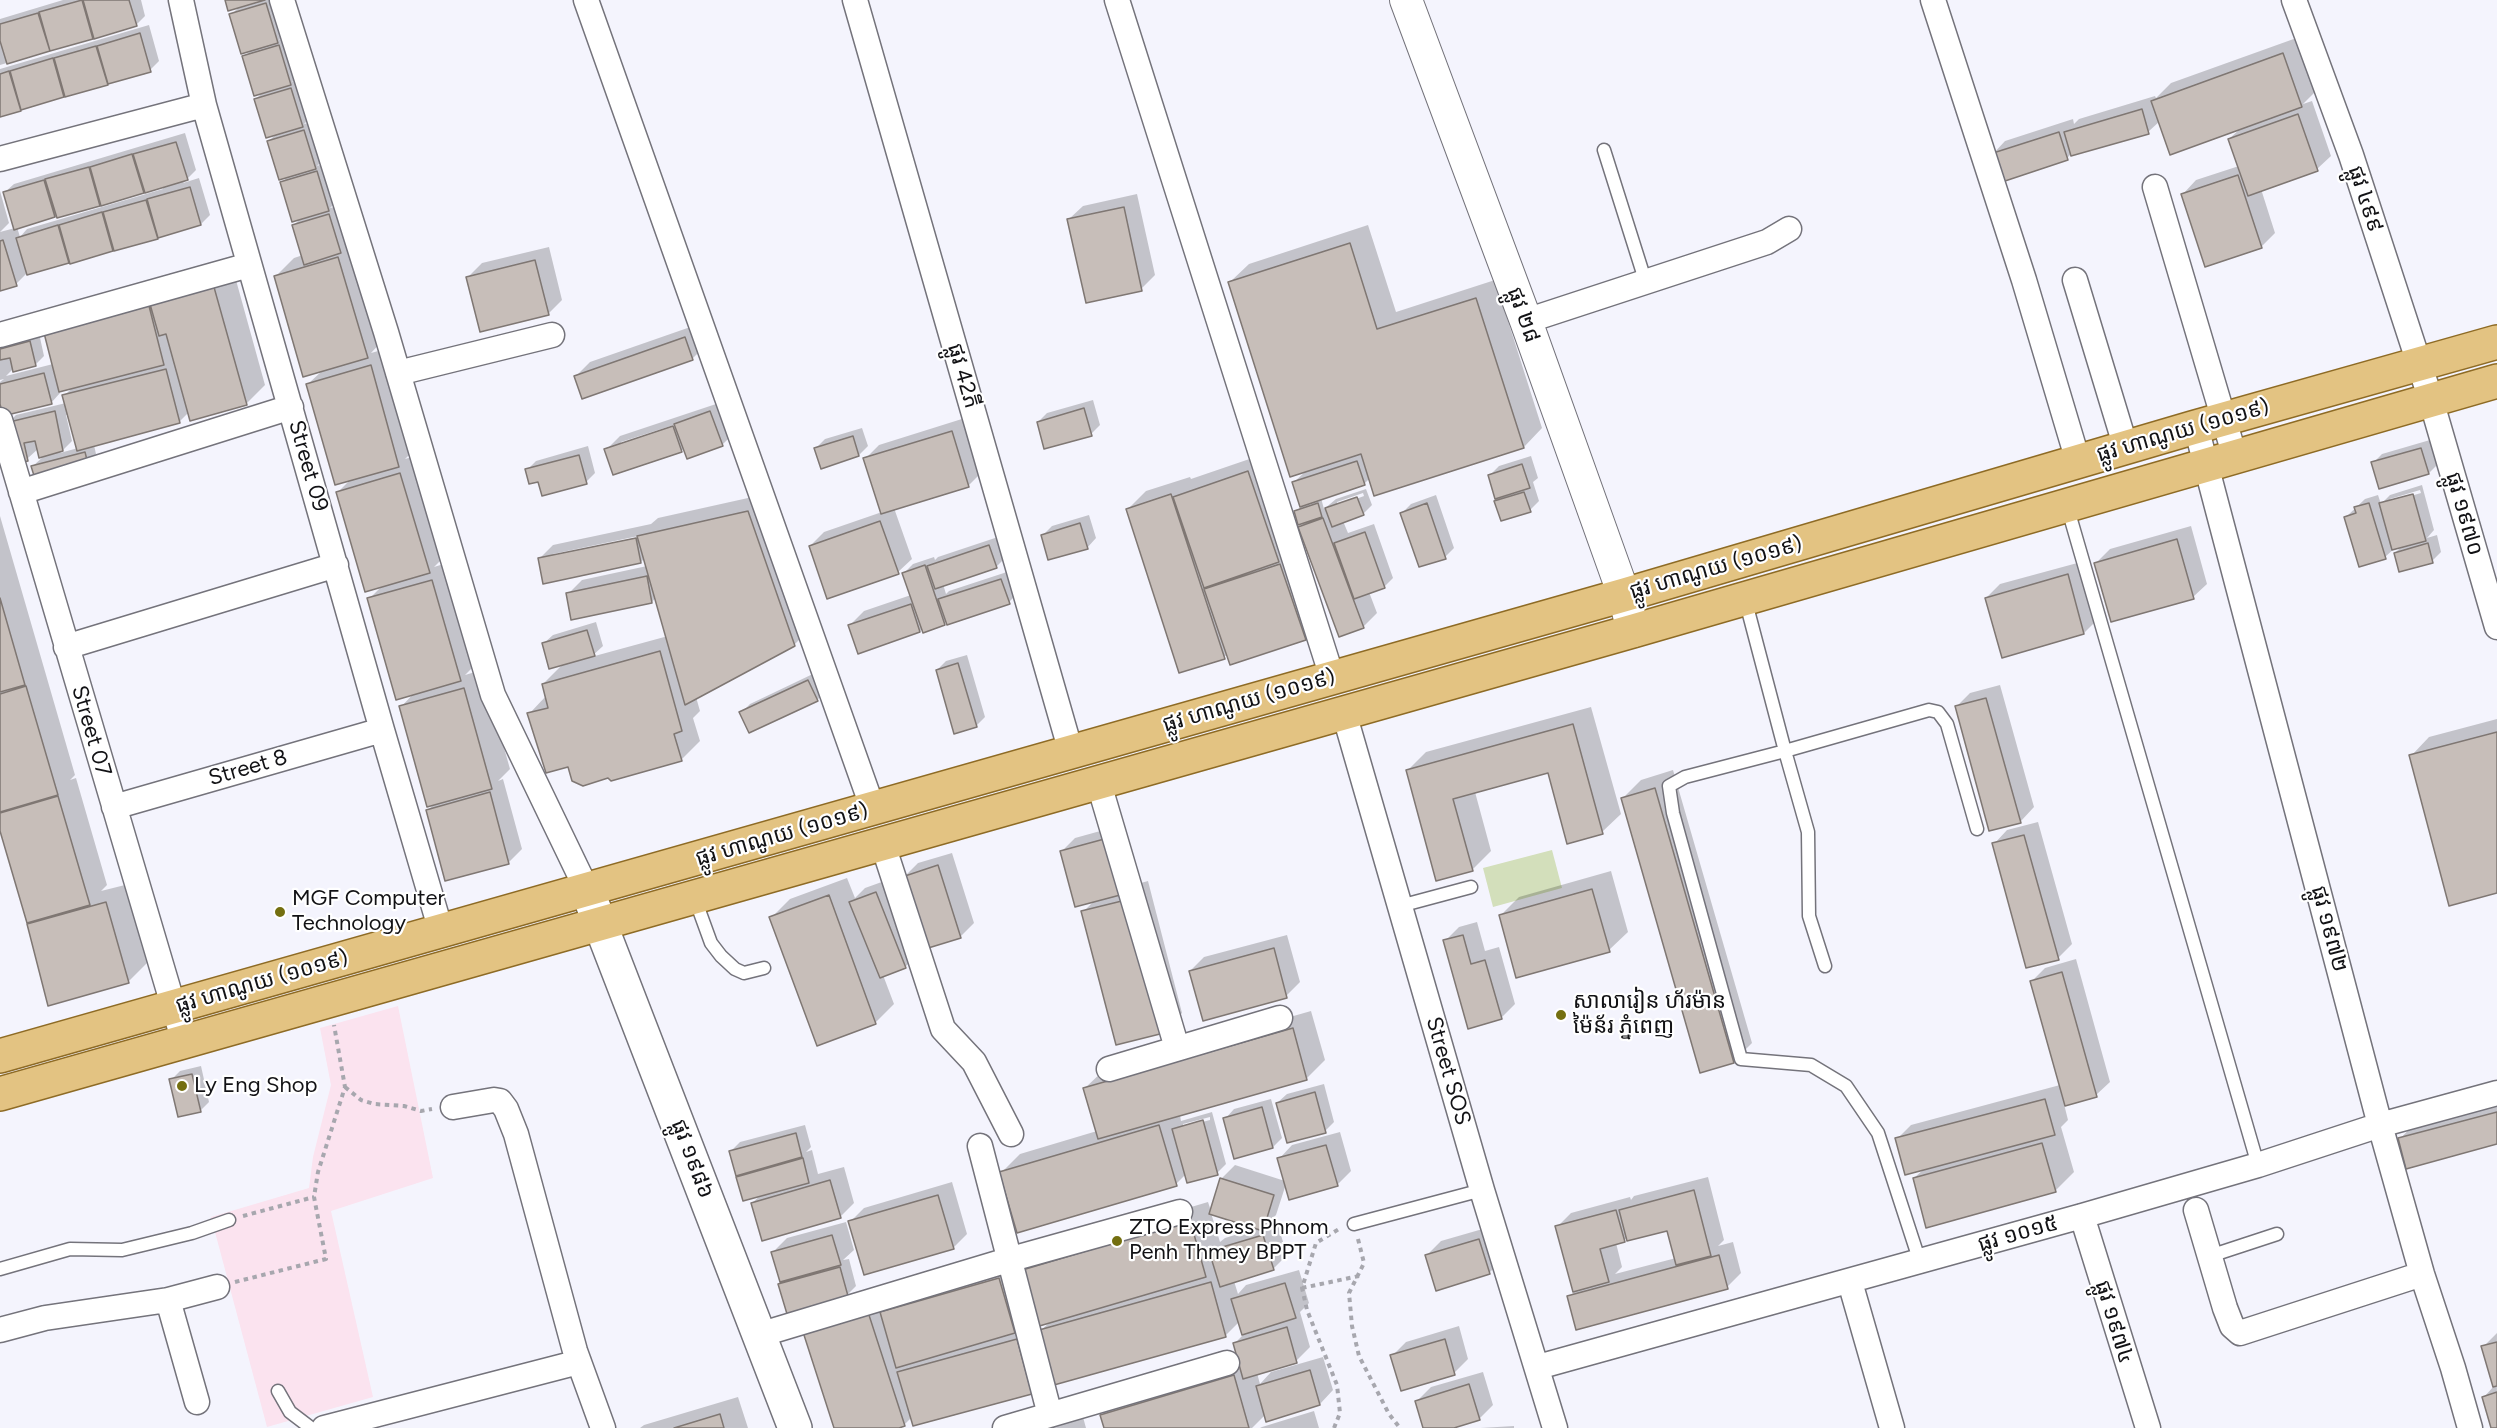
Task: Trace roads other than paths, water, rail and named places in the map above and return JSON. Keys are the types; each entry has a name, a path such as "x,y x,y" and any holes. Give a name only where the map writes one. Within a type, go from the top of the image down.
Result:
{"main road":[{"name":"ផ្លូវ ហាណូយ (១០១៩)","path":"0,1056 1624,595 2078,461 2497,342"},
{"name":"ផ្លូវ ហាណូយ (១០១៩)","path":"0,1094 1633,632 2497,381"},
{"name":"ផ្លូវ ១៩៨៦","path":"587,890 795,1428"}],"street":[{"name":"Street 09","path":"181,0 204,105 441,931"},
{"path":"282,0 398,373 493,695 587,890"},
{"path":"586,0 873,809"},
{"name":"ផ្លូវ 42ភី","path":"855,0 1071,752"},
{"path":"1117,0 1332,677"},
{"name":"ផ្លូវ ២៨","path":"1406,0 1526,321 1624,595 1633,632"},
{"path":"1933,0 2024,280 2078,461"},
{"name":"ផ្លូវ ៤៩៩","path":"2294,0 2350,154 2432,400"},
{"path":"0,159 204,105"},
{"name":"ផ្លូវ ១៩៧២","path":"2155,187 2380,1125 2422,1274 2470,1428"},
{"path":"1526,321 1767,242 1789,229"},
{"path":"0,334 249,266"},
{"path":"2075,280 2126,448"},
{"path":"398,373 552,335"},
{"name":"ផ្លូវ ១៩៧០","path":"2432,400 2497,627"},
{"path":"21,492 291,407"},
{"name":"Street 07","path":"0,420 184,1042"},
{"path":"66,647 336,565"},
{"name":"Street SOS","path":"1344,713 1482,1190 1555,1428"},
{"name":"Street 8","path":"114,807 382,730"},
{"path":"1099,784 1177,1048"},
{"path":"883,845 944,1029 974,1062 1011,1134"},
{"path":"1109,1069 1280,1018"},
{"name":"ផ្លូវ ១០១៥","path":"1538,1367 2082,1216 2258,1165 2380,1125 2497,1093"},
{"path":"453,1107 494,1100 500,1101 506,1109 516,1134 558,1293 579,1362 603,1428"},
{"path":"980,1146 1050,1415"},
{"path":"2196,1210 2232,1326 2240,1333 2422,1274"},
{"path":"759,1335 1008,1260 1180,1212"},
{"name":"ផ្លូវ ១៩៧៤","path":"2082,1216 2148,1428"},
{"path":"1850,1282 1892,1428"},
{"path":"0,1330 45,1318 168,1300 217,1287"},
{"path":"168,1300 197,1402"},
{"path":"324,1428 579,1362"},
{"path":"1005,1428 1227,1363"}],"lane":[{"path":"1604,150 1646,283"},
{"path":"2067,506 2258,1165"},
{"path":"1745,599 1808,832 1809,916 1825,966"},
{"path":"1920,1262 1878,1133 1846,1086 1811,1065 1741,1059 1673,813 1669,786 1685,777 1929,710 1938,712 1947,724 1977,829"},
{"path":"1400,906 1471,887"},
{"path":"695,898 711,943 721,956 735,969 744,973 764,968"},
{"path":"1354,1224 1482,1190"},
{"path":"0,1269 70,1249 123,1250 192,1233 229,1220"},
{"path":"2210,1256 2277,1234"},
{"path":"278,1391 290,1412 311,1428"}],"place":[{"name":"MGF Computer Technology","path":"280,912"},
{"name":"សាលារៀន ហ័រម៉ាន ម៉ៃន័រ ភ្នំពេញ","path":"1561,1015"},
{"name":"Ly Eng Shop","path":"182,1086"},
{"name":"ZTO Express Phnom Penh Thmey BPPT","path":"1117,1241"}]}
